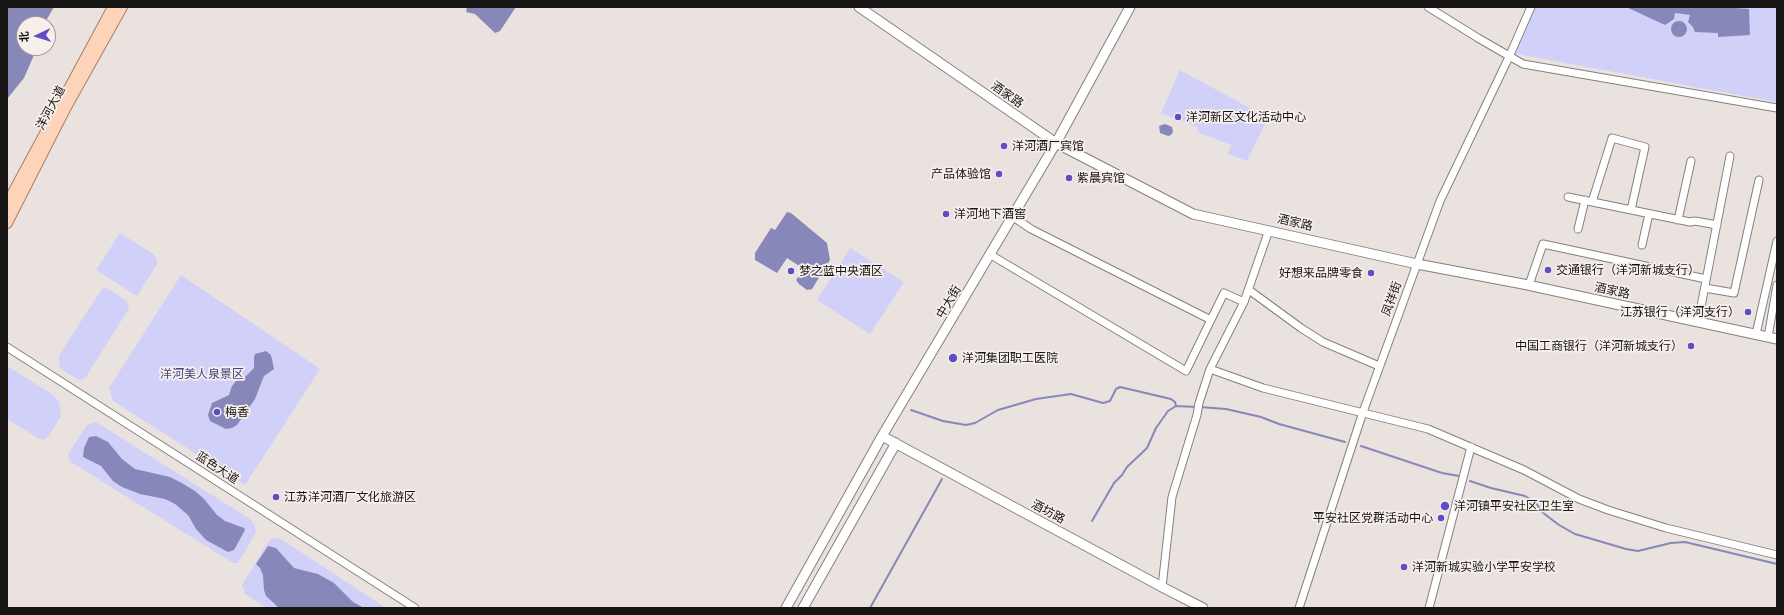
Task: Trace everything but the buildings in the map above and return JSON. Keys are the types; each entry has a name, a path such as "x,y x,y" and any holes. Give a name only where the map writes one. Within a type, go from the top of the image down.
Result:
{"main road":[{"name":"洋河大道","path":"7,204 113,7"},
{"name":"洋河大道","path":"7,223 66,107 122,7"}],"street":[{"name":"酒家路","path":"859,7 1056,144 1193,214 1417,264 1529,286 1773,338"},
{"name":"中大街","path":"786,608 882,436 1056,144 1130,7"},
{"path":"1428,7 1509,57 1523,64 1777,108"},
{"name":"凤祥街","path":"1299,608 1363,412 1440,201 1509,57 1531,7"},
{"path":"1578,229 1612,138 1645,148 1631,210"},
{"path":"1698,322 1730,156"},
{"path":"1678,220 1691,161"},
{"path":"1705,288 1734,293 1758,180"},
{"path":"1568,197 1678,220 1717,225"},
{"path":"1642,245 1649,214"},
{"path":"1012,216 1031,229 1211,320"},
{"path":"1162,588 1172,497 1197,415 1199,403 1210,368 1249,290 1269,230"},
{"path":"1756,334 1777,241"},
{"path":"1529,286 1543,244 1706,278"},
{"path":"991,255 1186,371 1224,293 1244,302"},
{"path":"1773,338 1777,284"},
{"path":"1249,290 1323,342 1379,366"},
{"name":"蓝色大道","path":"7,347 415,608"},
{"path":"1210,368 1263,388 1428,429 1524,470 1579,499 1608,510 1666,528 1777,555"},
{"name":"酒坊路","path":"882,436 1162,588 1203,608"},
{"path":"803,608 896,443"},
{"path":"1429,608 1471,447"}],"green space":[{"path":"1531,7 1777,7 1777,102 1511,53"},
{"path":"1180,70 1268,118 1247,161 1228,154 1231,145 1197,132 1198,127 1161,113"},
{"path":"120,233 153,254 157,259 157,264 137,296 96,270"},
{"path":"850,248 904,282 870,334 817,300"},
{"name":"洋河美人泉景区","path":"181,275 320,369 245,485 113,401 109,388"},
{"path":"105,287 127,301 129,308 86,377 79,380 64,371 59,366 59,355 102,289"},
{"path":"7,366 52,394 59,402 61,416 48,437 43,440 7,419"},
{"path":"96,422 250,519 254,524 256,532 238,563 233,563 71,462 68,454 87,425"},
{"path":"271,539 281,539 386,608 267,608 245,594 242,585 267,544"}],"shaded area":[{"path":"7,7 54,7 49,16 16,16 16,56 34,56 24,78 7,99"},
{"path":"467,7 516,7 500,31 495,33 475,14 466,12"},
{"path":"1626,7 1722,7 1749,9 1750,35 1718,37 1718,33 1695,32 1693,27 1688,22 1690,15 1675,13 1674,19 1665,25"},
{"path":"1679,21 1685,23 1687,29 1685,35 1679,37 1673,35 1671,29 1673,23"},
{"path":"1165,124 1172,127 1173,132 1171,135 1168,136 1160,133 1159,126"},
{"path":"787,212 791,213 827,243 830,260 812,289 807,290 799,284 796,280 804,269 787,258 777,273 755,260 755,253 771,228 775,230"},
{"path":"266,351 271,355 274,369 264,376 255,399 237,425 226,429 210,421 208,415 212,403 229,395 232,386 236,381 245,377 254,368 255,354"},
{"path":"96,436 108,442 122,459 135,469 170,477 180,482 195,491 204,499 217,515 225,521 244,528 245,530 234,550 228,552 206,540 196,529 188,515 175,504 165,499 140,494 122,487 113,481 101,466 83,457 84,448 89,437"},
{"path":"268,546 276,548 294,568 318,574 334,583 353,602 364,608 279,608 266,596 263,575 260,568 256,564"}],"waterway":[{"path":"911,410 943,421 966,425 975,423 998,410 1036,399 1071,394 1103,403 1110,401 1116,389 1120,387 1171,399 1175,402 1176,406"},
{"path":"1092,521 1114,483 1127,467 1147,448 1156,428 1168,411 1176,406 1196,407"},
{"path":"1200,407 1226,409 1261,417 1279,424 1345,442"},
{"path":"1361,446 1442,473 1459,476"},
{"path":"870,608 942,479"},
{"path":"1470,481 1491,488 1525,496 1536,503 1542,512 1559,525 1575,534 1626,549 1638,551 1671,543 1685,542 1777,564"}],"place":[{"name":"洋河新区文化活动中心","path":"1178,117"},
{"name":"洋河酒厂宾馆","path":"1004,146"},
{"name":"产品体验馆","path":"999,174"},
{"name":"紫晨宾馆","path":"1069,178"},
{"name":"洋河地下酒窖","path":"946,214"},
{"name":"交通银行（洋河新城支行）","path":"1548,270"},
{"name":"梦之蓝中央酒区","path":"791,271"},
{"name":"好想来品牌零食","path":"1371,273"},
{"name":"江苏银行（洋河支行）","path":"1748,312"},
{"name":"中国工商银行（洋河新城支行）","path":"1691,346"},
{"name":"洋河集团职工医院","path":"953,358"},
{"name":"梅香","path":"217,412"},
{"name":"江苏洋河酒厂文化旅游区","path":"276,497"},
{"name":"洋河镇平安社区卫生室","path":"1445,506"},
{"name":"平安社区党群活动中心","path":"1441,518"},
{"name":"洋河新城实验小学平安学校","path":"1404,567"}]}
